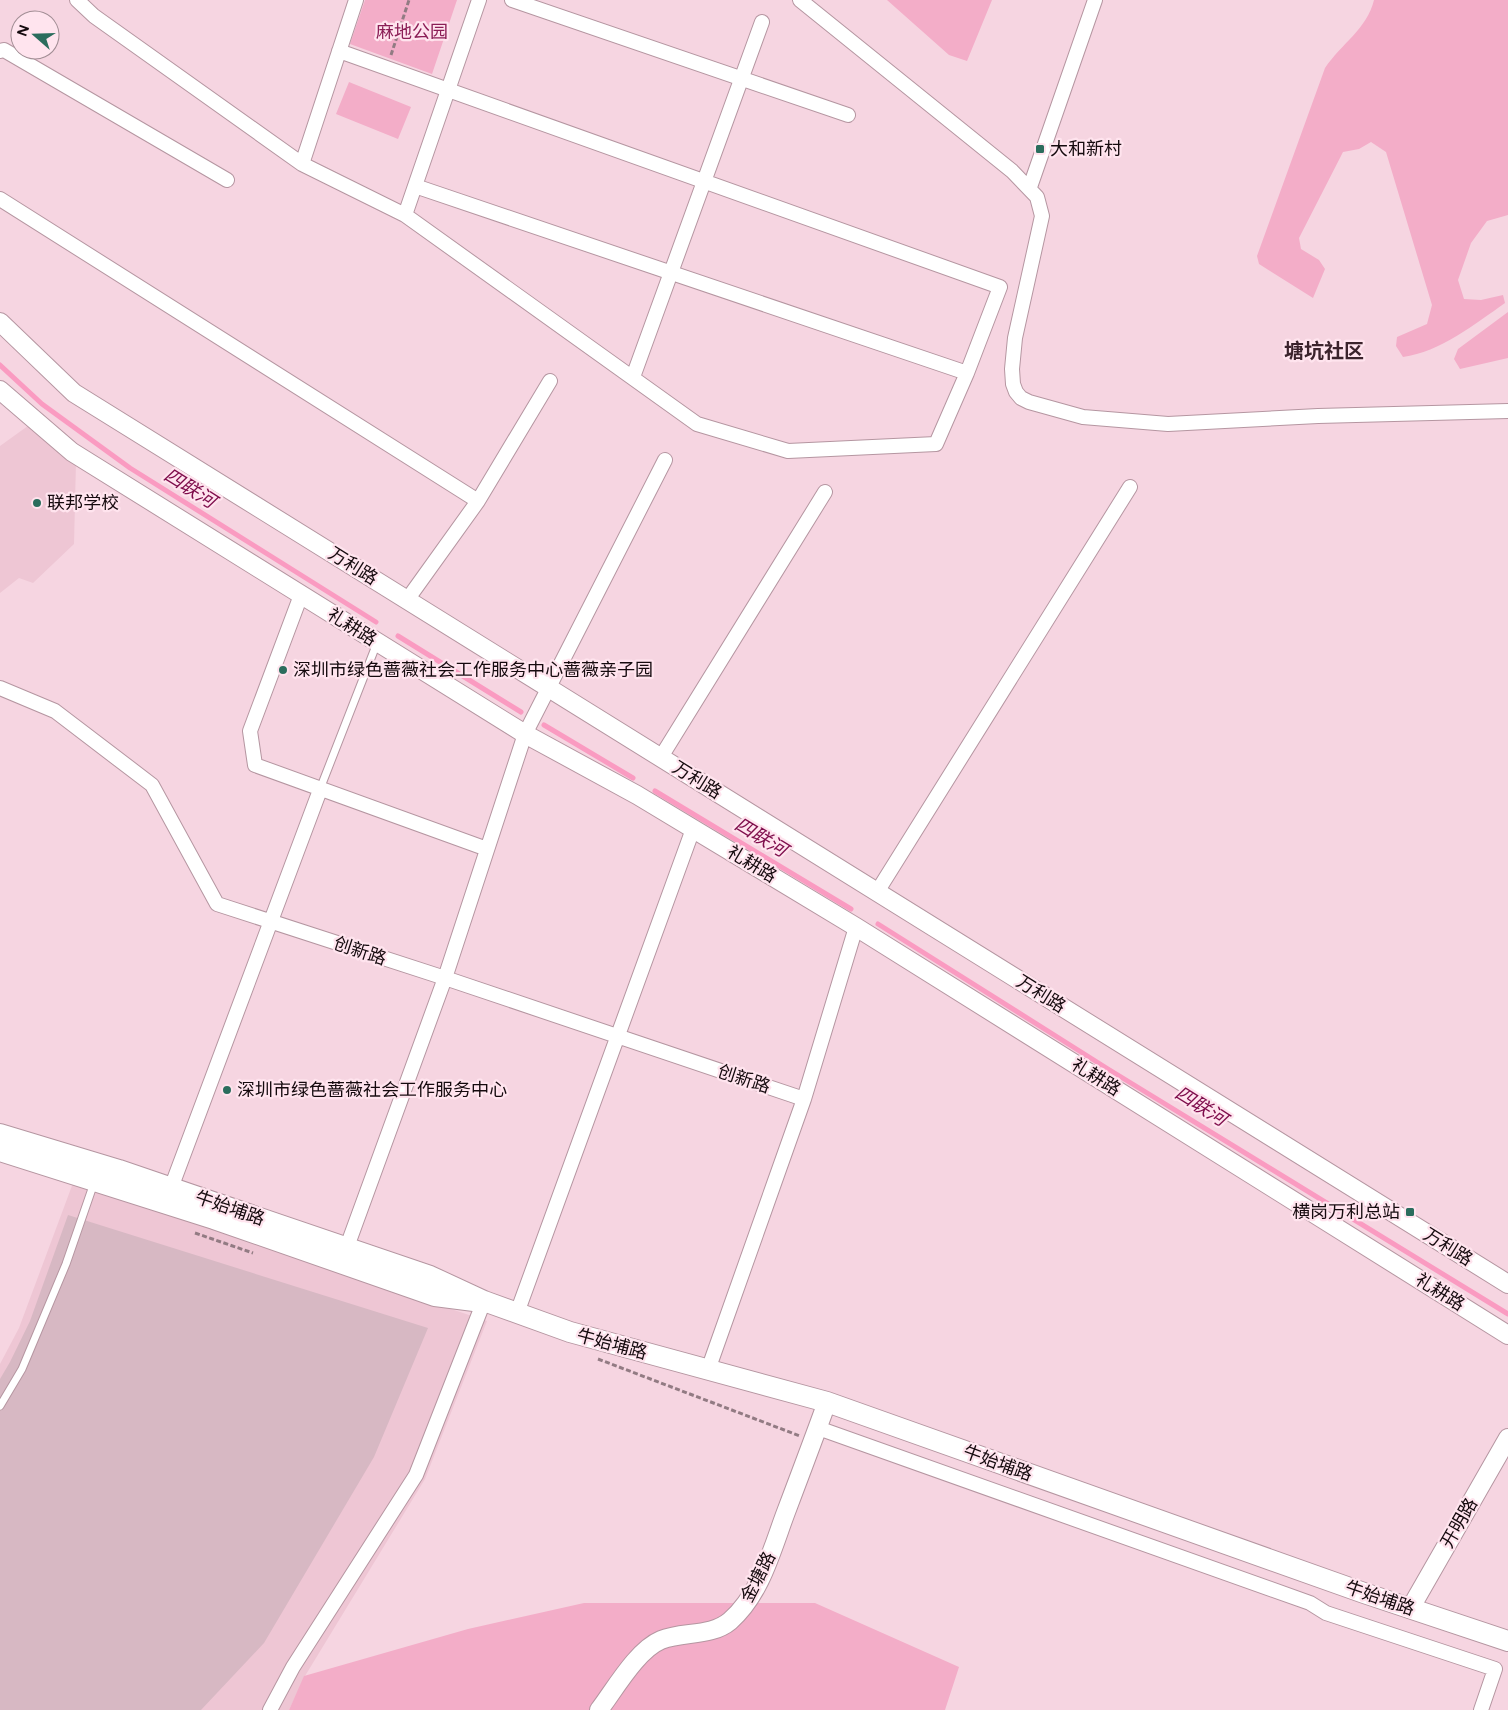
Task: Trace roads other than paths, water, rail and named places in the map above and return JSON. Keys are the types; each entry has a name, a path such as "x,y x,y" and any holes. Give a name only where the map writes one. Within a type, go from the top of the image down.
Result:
{"main road":[{"name":"牛始埔路","path":"0,1134 98,1172 344,1255"},
{"name":"牛始埔路","path":"0,1151 171,1188 344,1255 435,1296 484,1301 570,1332 828,1402 1410,1609 1508,1641"}],"street":[{"path":"77,0 94,16 302,164 405,214 697,424 788,451 936,444 967,373 1000,287 339,51"},
{"path":"302,164 356,0"},
{"path":"405,214 479,0"},
{"path":"512,0 848,115"},
{"path":"800,0 1030,187 1041,207 1040,229 1015,338 1012,369 1013,384 1021,398 1083,417 1161,424 1508,411"},
{"path":"1030,187 1095,0"},
{"path":"633,377 762,22"},
{"path":"0,50 4,50 227,180"},
{"path":"415,186 967,373"},
{"path":"0,199 478,501"},
{"name":"万利路","path":"0,322 74,393 1508,1284"},
{"path":"407,600 478,501 550,380"},
{"name":"礼耕路","path":"0,390 72,452 524,734 637,795 856,927 1508,1335"},
{"path":"344,1255 445,978 524,734 665,460"},
{"path":"877,892 1130,487"},
{"path":"661,757 826,492"},
{"path":"301,594 250,731 255,765 487,849"},
{"name":"创新路","path":"0,688 55,711 152,785 217,904 445,978 804,1099"},
{"path":"171,1188 269,921 320,790"},
{"path":"517,1314 693,829"},
{"path":"708,1370 804,1099 856,927"},
{"path":"270,1710 293,1667 416,1476 484,1301"},
{"name":"金塘路","path":"599,1710 640,1656 650,1647 668,1638 717,1629 728,1623 739,1612 764,1571 828,1402"},
{"path":"818,1428 1310,1603 1326,1612 1495,1669 1481,1710"},
{"name":"开明路","path":"1410,1609 1508,1438"}],"lane":[{"path":"320,790 377,642"},
{"path":"0,1406 22,1369 66,1264 98,1172"}],"waterway":[{"name":"四联河","path":"0,365 42,404 130,468 376,622"},
{"name":"四联河","path":"398,636 521,712"},
{"name":"四联河","path":"544,725 633,778"},
{"name":"四联河","path":"655,791 851,909"},
{"name":"四联河","path":"878,924 1108,1069 1508,1314"}],"place":[{"name":"大和新村","path":"1040,149"},
{"name":"联邦学校","path":"37,503"},
{"name":"深圳市绿色蔷薇社会工作服务中心蔷薇亲子园","path":"283,670"},
{"name":"深圳市绿色蔷薇社会工作服务中心","path":"227,1090"},
{"name":"横岗万利总站","path":"1410,1212"}],"district":[{"name":"塘坑社区","path":"1324,351"}],"park label":[{"name":"麻地公园","path":"412,32"}]}
